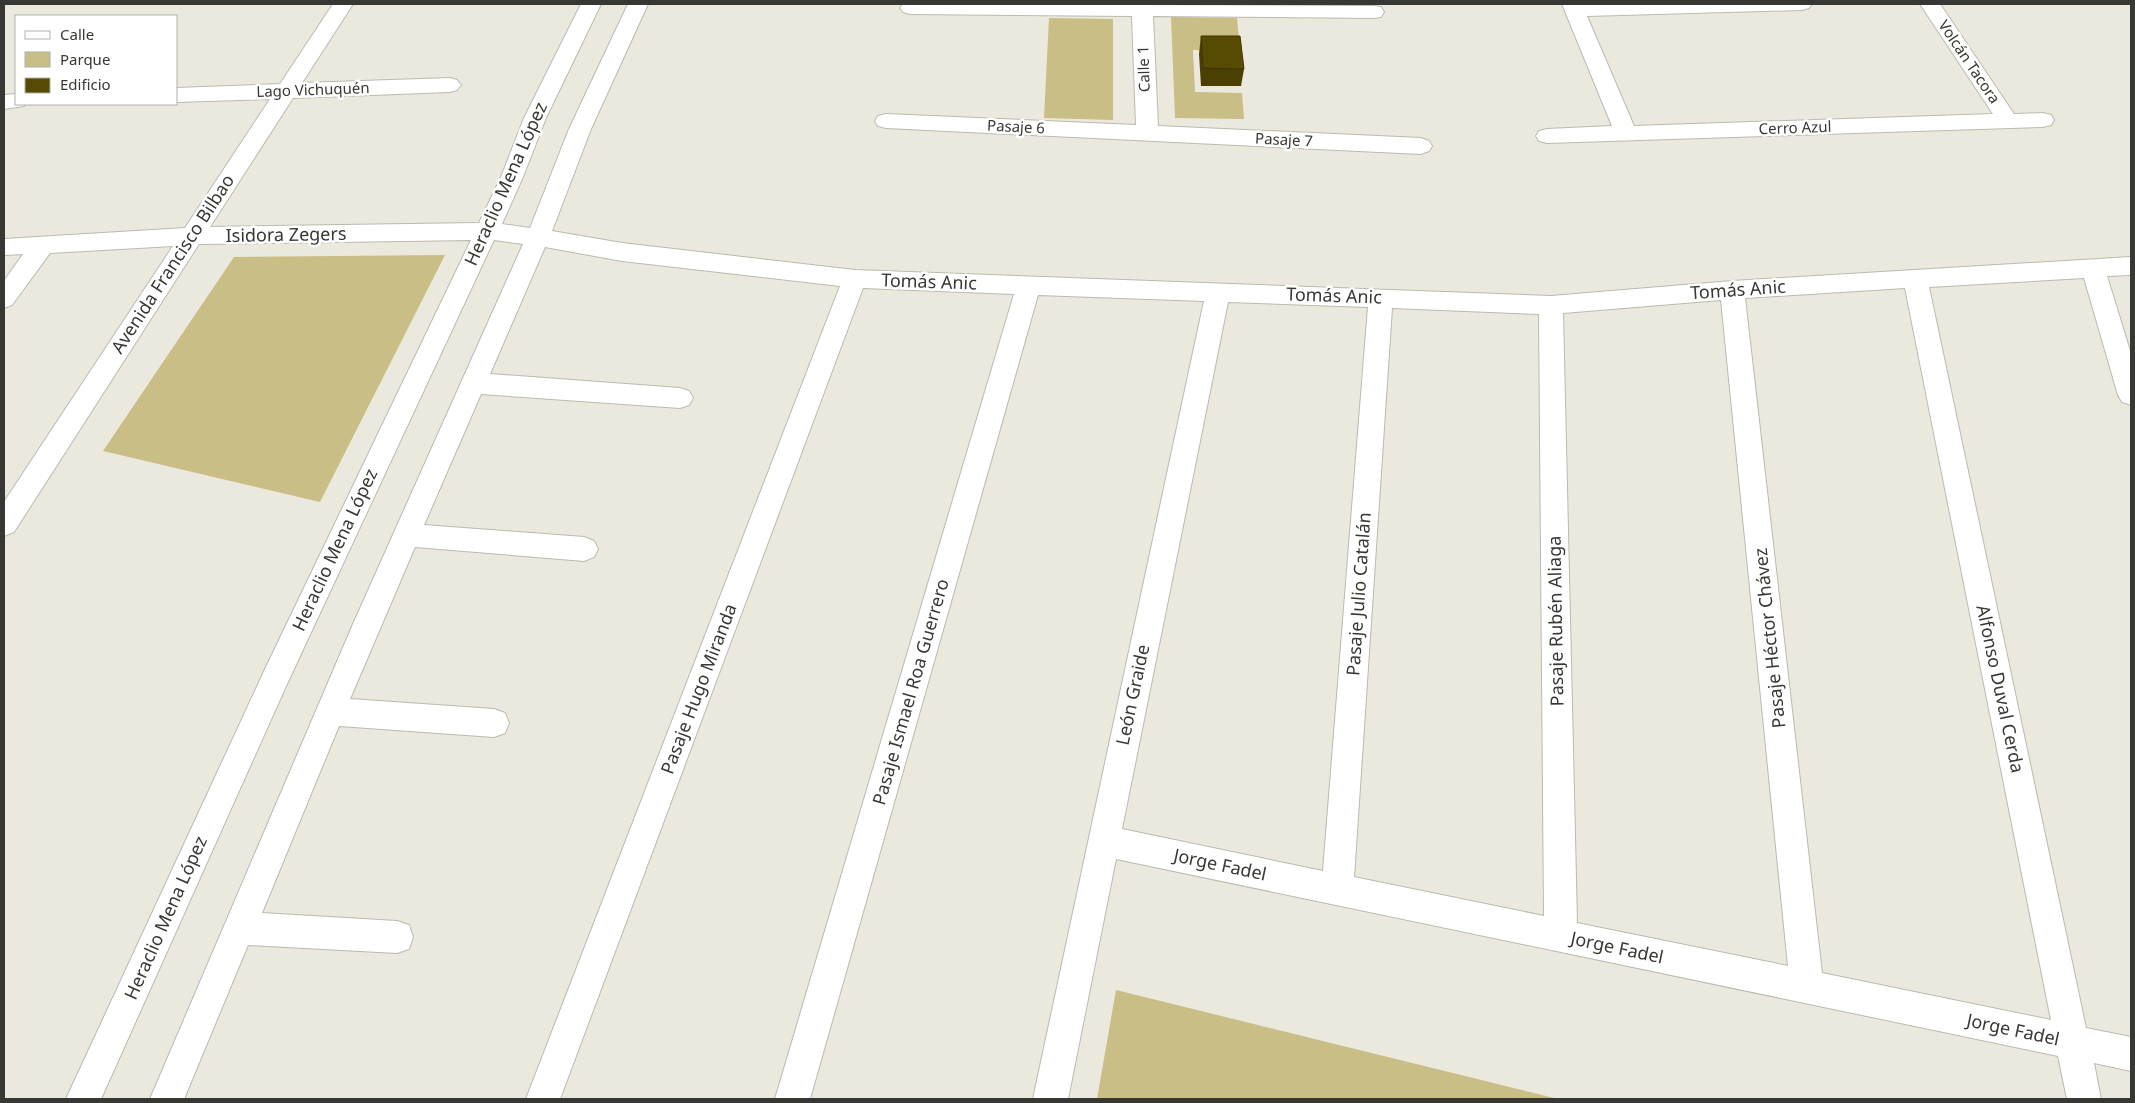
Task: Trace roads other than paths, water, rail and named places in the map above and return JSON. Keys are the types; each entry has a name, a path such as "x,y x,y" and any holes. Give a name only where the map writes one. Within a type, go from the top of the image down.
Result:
{"street":[{"name":"Avenida Francisco Bilbao","path":"4,524 343,4"},
{"name":"Heraclio Mena López","path":"83,1099 276,676 487,231 512,177 535,118 590,4"},
{"path":"167,1099 406,535 538,237 580,130 638,4"},
{"path":"1626,133 1573,7 1802,4"},
{"name":"Volcán Tacora","path":"1930,4 2008,121"},
{"path":"910,8 1142,7 1374,12"},
{"name":"Calle 1","path":"1142,7 1147,133"},
{"name":"Lago Vichuquén","path":"178,95 450,85"},
{"name":"Cerro Azul","path":"1547,136 2043,120"},
{"name":"Pasaje 6","path":"886,121 1147,133"},
{"name":"Pasaje 7","path":"1147,133 1422,146"},
{"name":"Isidora Zegers","path":"4,247 192,236 487,231 538,237"},
{"name":"Tomás Anic","path":"538,237 622,252 855,279 1551,305 1732,290 2131,266"},
{"path":"4,299 43,245"},
{"path":"2093,268 2131,395"},
{"name":"Alfonso Duval Cerda","path":"1915,278 2084,1099"},
{"name":"Pasaje Hugo Miranda","path":"543,1099 855,279"},
{"name":"Pasaje Ismael Roa Guerrero","path":"792,1099 1030,285"},
{"name":"Pasaje Héctor Chávez","path":"1732,290 1807,987"},
{"name":"León Graide","path":"1050,1099 1218,292"},
{"name":"Pasaje Julio Catalán","path":"1337,890 1381,298"},
{"name":"Pasaje Rubén Aliaga","path":"1551,305 1561,936"},
{"path":"473,383 680,398"},
{"path":"406,535 584,549"},
{"path":"330,712 494,723"},
{"name":"Jorge Fadel","path":"1103,841 2131,1054"},
{"path":"239,928 398,937"}]}
